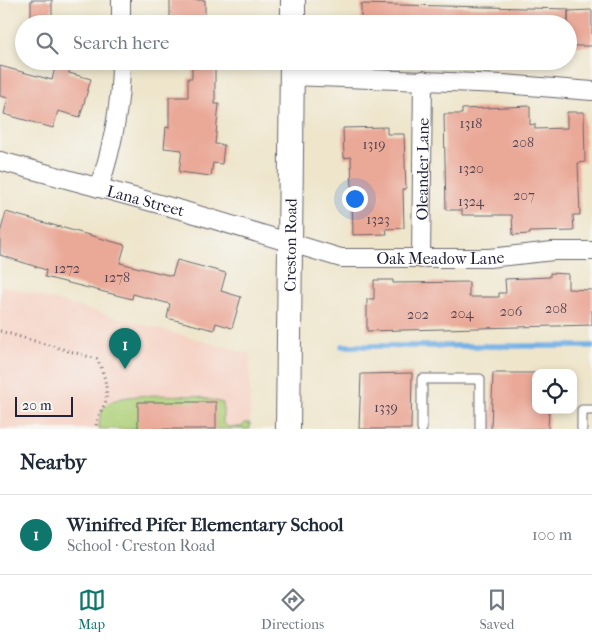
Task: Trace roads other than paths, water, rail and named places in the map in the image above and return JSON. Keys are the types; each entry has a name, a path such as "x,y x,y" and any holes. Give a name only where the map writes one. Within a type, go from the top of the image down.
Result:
{"main road":[{"path":"293,0 293,15"},
{"name":"Creston Road","path":"288,429 292,70"}],"street":[{"path":"121,15 122,0"},
{"path":"100,188 115,139 121,92 121,70"},
{"path":"314,70 422,80 592,91"},
{"name":"Oleander Lane","path":"421,258 422,80"},
{"name":"Lana Street","path":"0,161 290,243"},
{"name":"Oak Meadow Lane","path":"290,243 342,258 489,258 552,251 592,251"}],"lane":[{"path":"422,429 422,379 480,379 480,429"},
{"path":"582,429 582,410 592,410"}],"waterway":[{"path":"342,346 592,346"}],"place":[{"name":"Winifred Pifer Elementary School","path":"125,369"}]}
